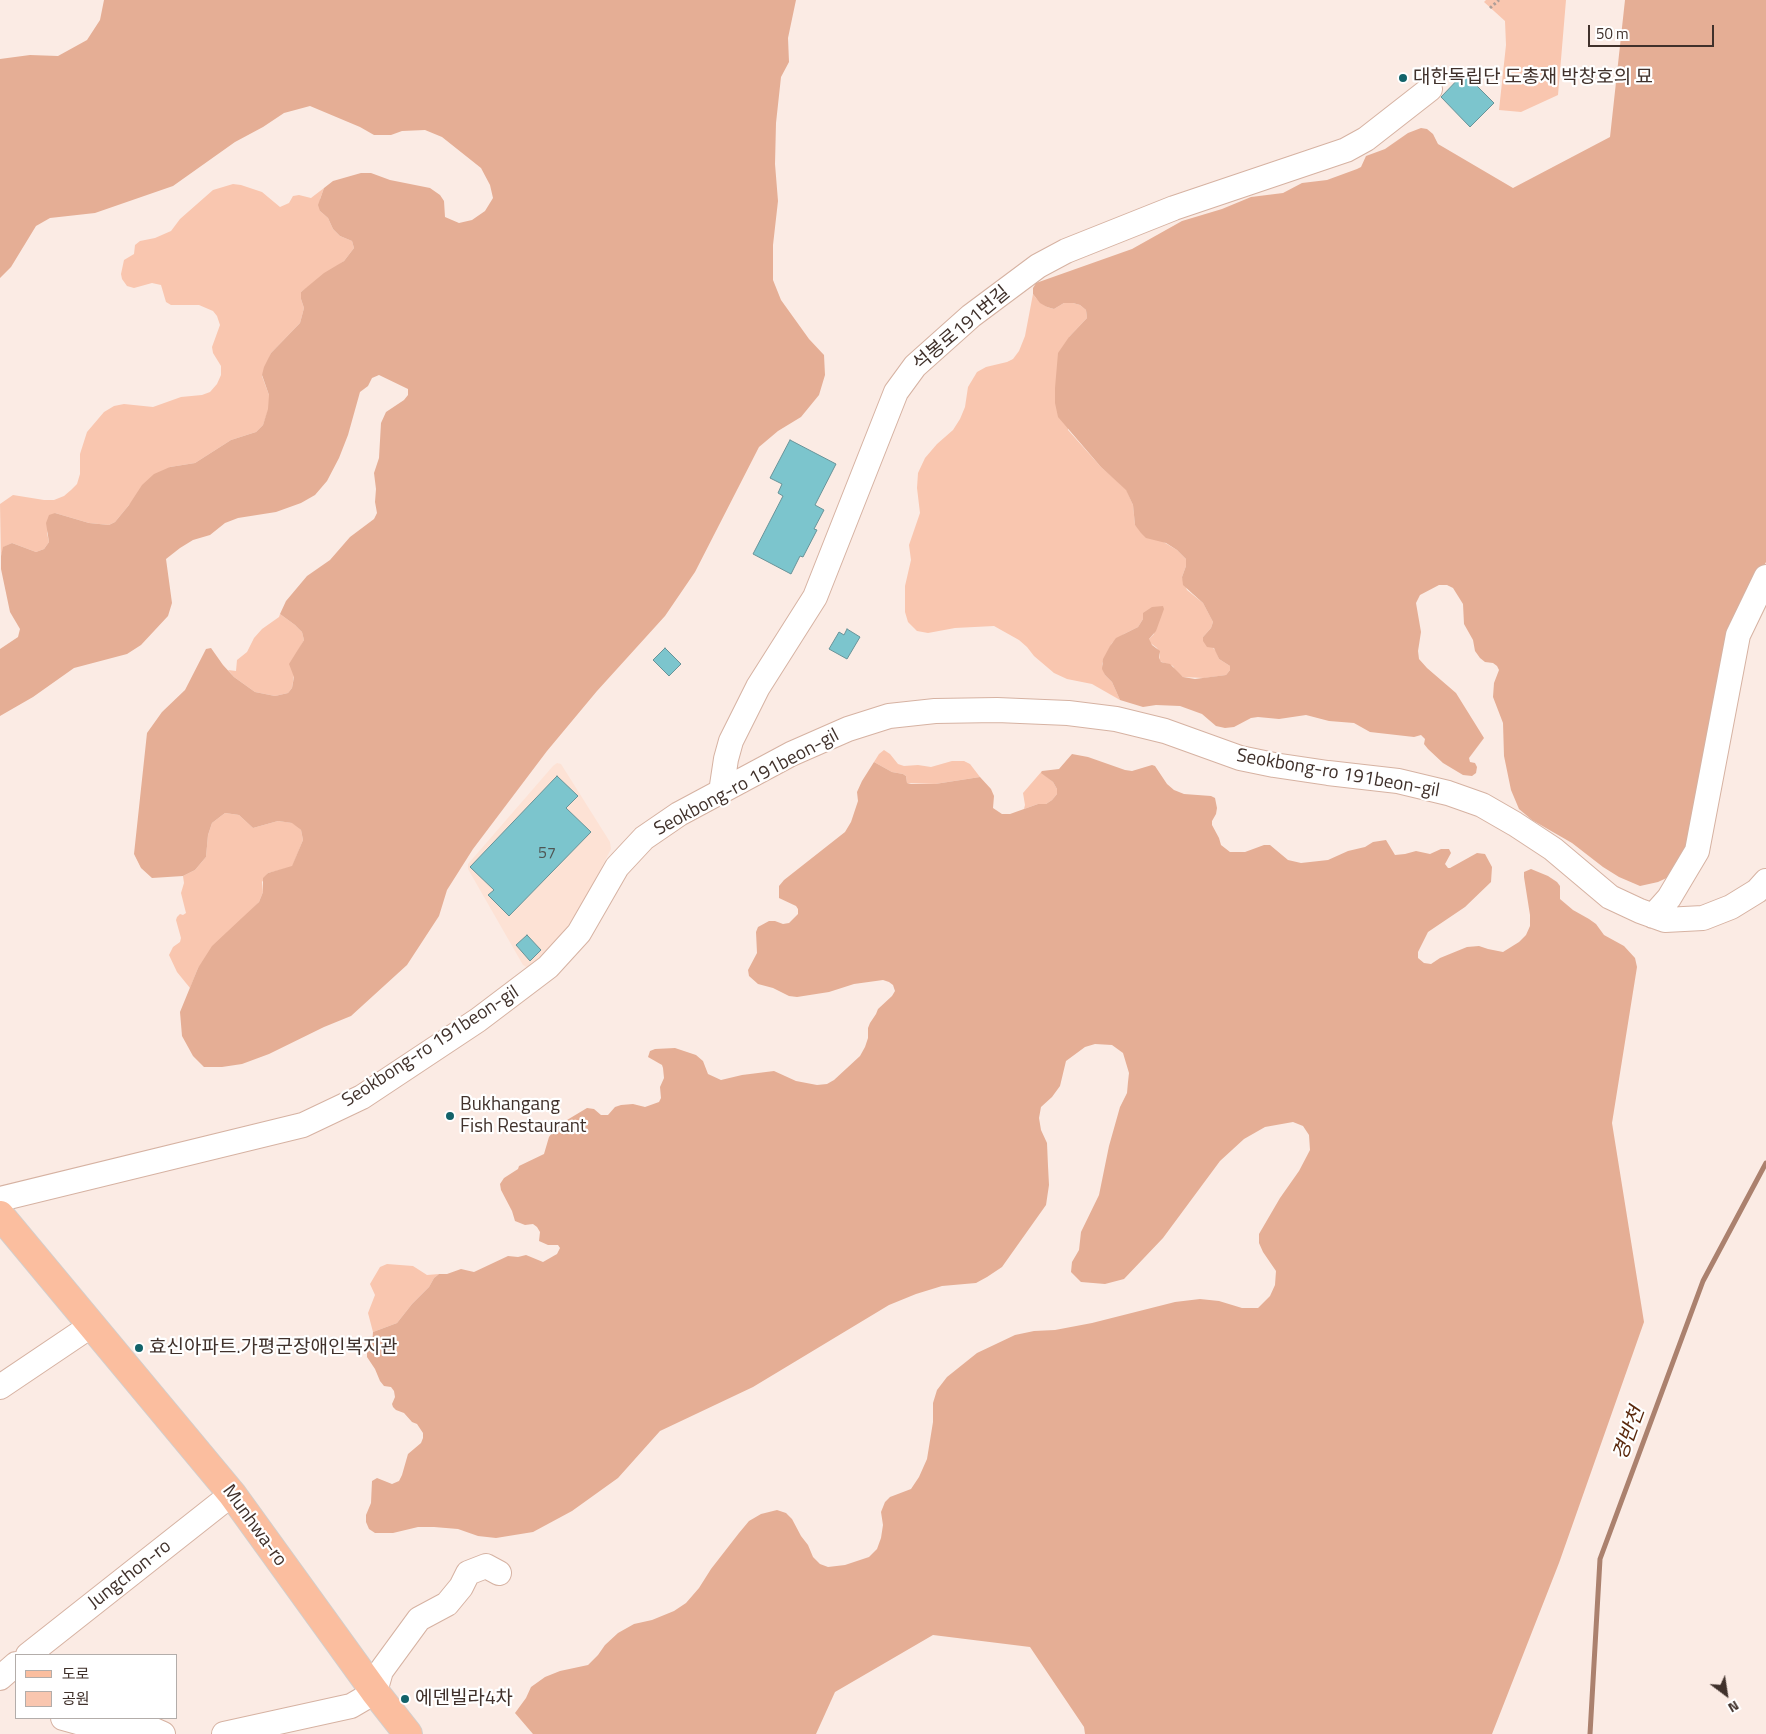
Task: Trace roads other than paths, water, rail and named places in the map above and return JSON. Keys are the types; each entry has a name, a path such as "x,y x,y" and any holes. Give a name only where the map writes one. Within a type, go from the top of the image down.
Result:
{"main road":[{"name":"Munhwa-ro","path":"0,1215 232,1494 375,1692 408,1734"}],"street":[{"name":"석봉로191번길","path":"721,792 726,759 735,732 758,687 815,597 896,392 915,366 971,316 1038,266 1066,251 1174,208 1346,150 1366,139 1430,88"},
{"path":"1653,916 1669,898 1697,851 1738,635 1766,577"},
{"name":"Seokbong-ro 191beon-gil","path":"0,1199 303,1125 362,1097 478,1020 548,967 579,933 617,867 644,838 679,814 791,754 848,729 889,716 935,711 997,710 1116,719 1165,731 1240,758 1328,773 1398,780 1448,793 1482,805 1516,824 1552,849 1610,897 1665,920 1703,918 1731,907 1756,891 1766,881"},
{"path":"0,1387 92,1325"},
{"name":"Jungchon-ro","path":"29,1654 232,1494"},
{"path":"224,1734 351,1706 375,1692 381,1671 419,1619 447,1604 462,1587 468,1573 486,1566 499,1573"},
{"path":"67,1719 102,1729 154,1730 163,1734"}],"waterway":[{"name":"경반천","path":"1590,1734 1600,1559 1703,1281 1766,1163"}],"place":[{"name":"대한독립단 도총재 박창호의 묘","path":"1403,78"},
{"name":"Bukhangang Fish Restaurant","path":"450,1116"},
{"name":"효신아파트.가평군장애인복지관","path":"139,1348"},
{"name":"에덴빌라4차","path":"405,1699"}]}
